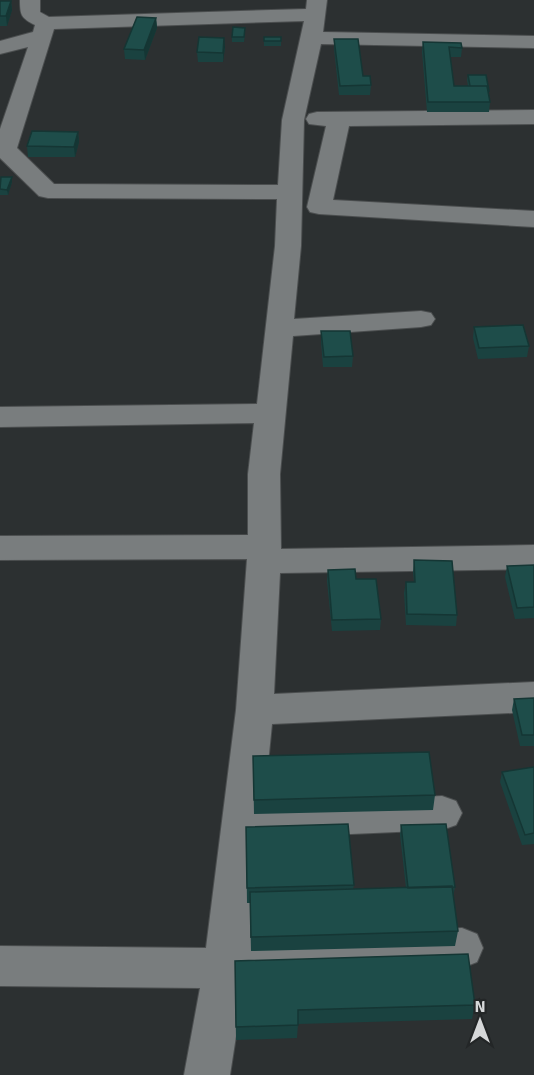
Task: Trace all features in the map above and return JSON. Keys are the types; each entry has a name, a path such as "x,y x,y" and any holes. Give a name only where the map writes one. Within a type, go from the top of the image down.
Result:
{"street":[{"path":"30,0 30,15 44,29"},
{"path":"207,1075 225,963 255,710 265,554 264,474 288,246 293,120 315,18"},
{"path":"0,48 44,29 315,18 534,42"},
{"path":"44,29 2,150 48,191 290,192"},
{"path":"293,120 534,117"},
{"path":"339,119 319,207 534,219"},
{"path":"279,328 421,319"},
{"path":"0,417 270,413"},
{"path":"0,548 534,557"},
{"path":"255,710 534,697"},
{"path":"241,822 442,813"},
{"path":"0,966 225,963 462,948"}],"building":[{"path":"0,1 11,1 6,16 0,16"},
{"path":"137,17 156,18 144,50 124,49"},
{"path":"233,27 245,28 244,37 232,37"},
{"path":"199,37 224,38 223,53 197,52"},
{"path":"264,37 281,37 281,41 264,41"},
{"path":"334,39 358,39 363,76 370,76 371,85 340,86"},
{"path":"423,42 461,43 462,48 449,47 454,86 487,86 490,102 428,102"},
{"path":"468,75 486,75 489,91 487,86 470,86"},
{"path":"32,131 78,132 74,147 27,146"},
{"path":"1,177 12,177 7,190 0,189"},
{"path":"523,325 529,346 479,348 474,327"},
{"path":"321,331 350,331 353,356 324,357"},
{"path":"414,560 452,561 457,615 407,614 406,582 415,582"},
{"path":"534,565 534,607 517,608 507,566"},
{"path":"355,569 356,579 376,579 381,619 332,620 328,570"},
{"path":"534,698 534,735 522,735 514,699"},
{"path":"429,752 435,795 254,800 253,756"},
{"path":"534,767 534,833 525,835 502,772"},
{"path":"348,824 354,885 247,888 246,827"},
{"path":"446,824 455,887 408,888 401,825"},
{"path":"452,886 458,931 251,937 250,892"},
{"path":"468,954 475,1005 298,1010 298,1025 236,1027 235,961"}]}
